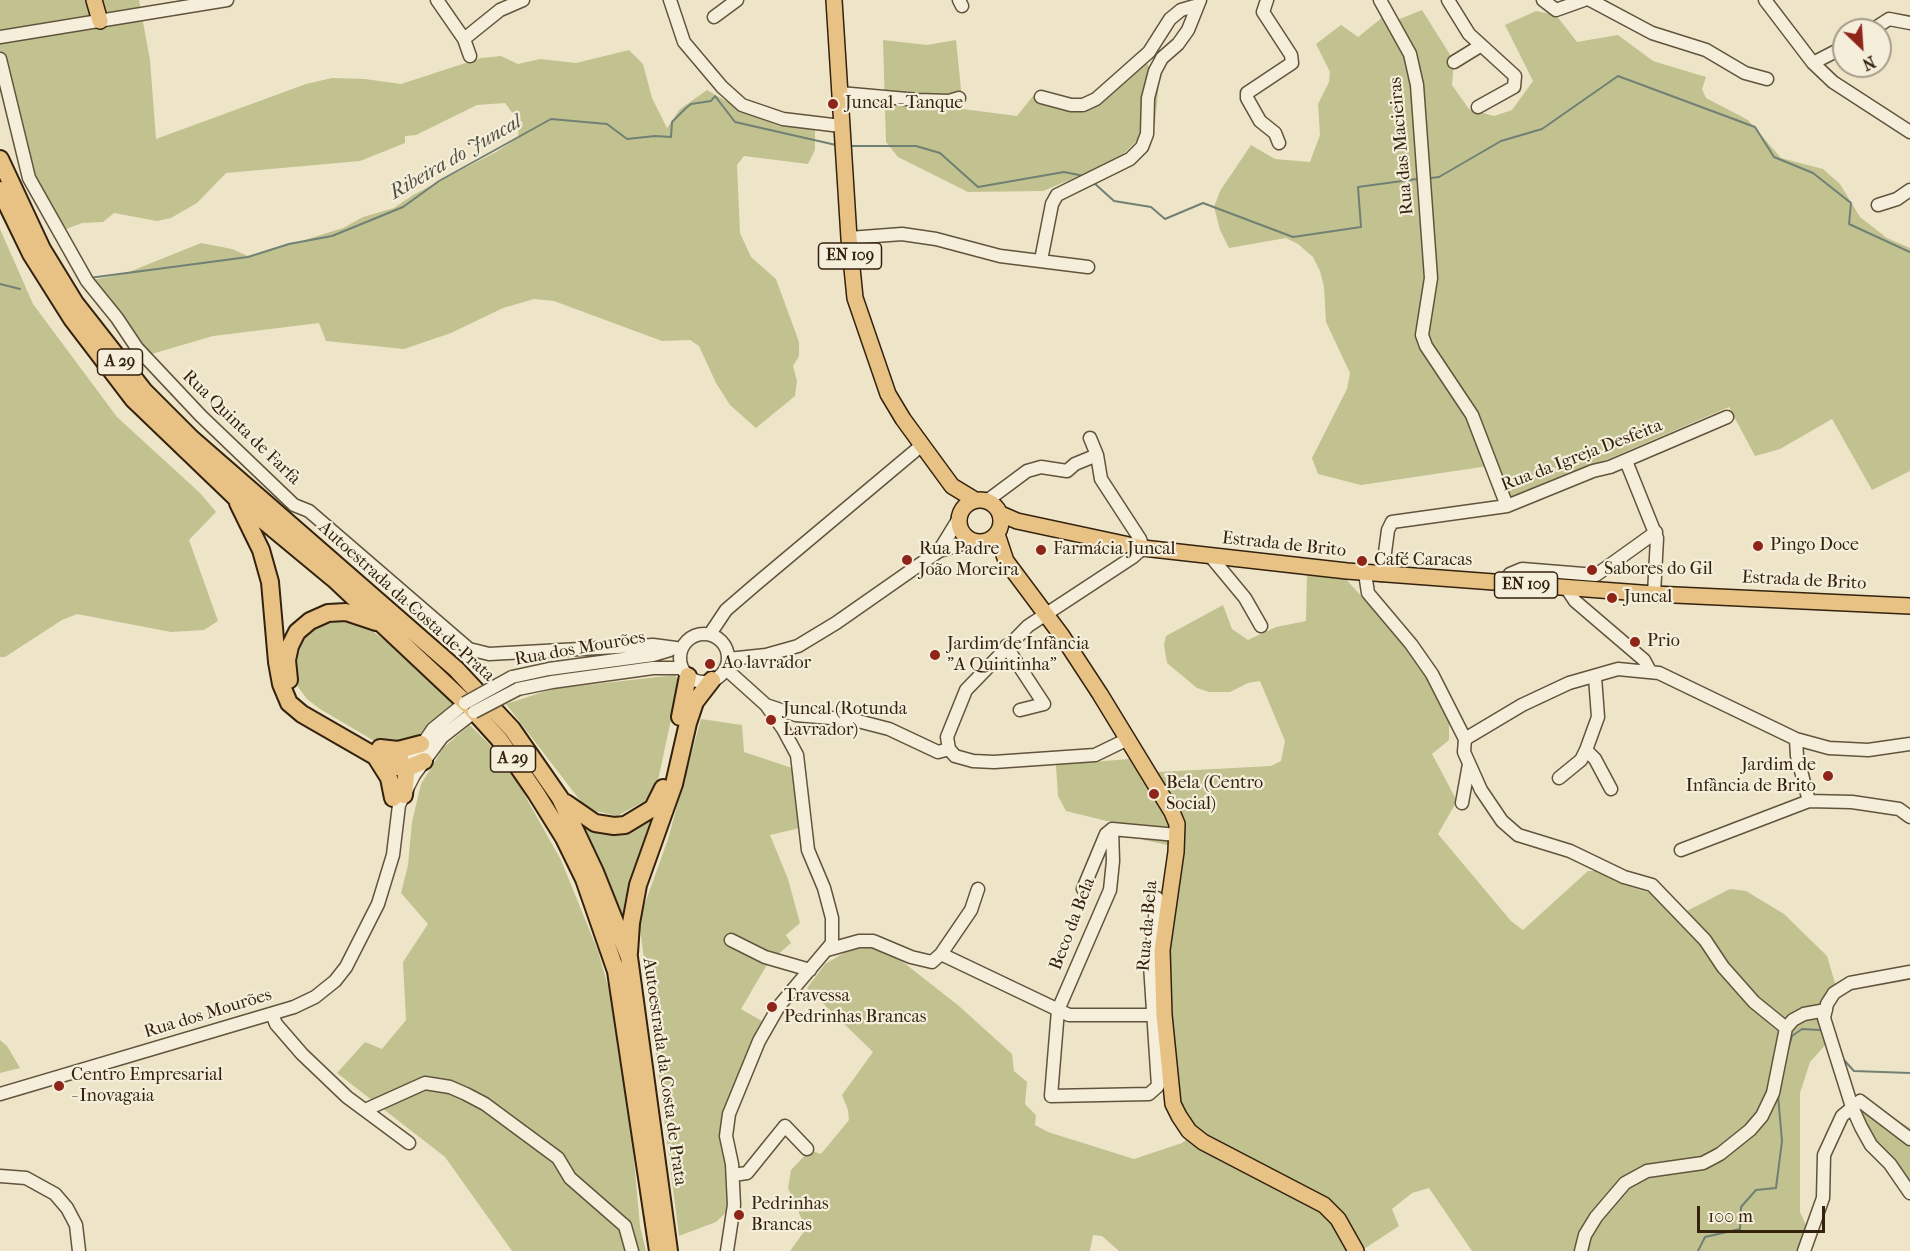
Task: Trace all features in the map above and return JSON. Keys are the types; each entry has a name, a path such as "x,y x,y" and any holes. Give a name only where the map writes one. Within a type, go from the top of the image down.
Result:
{"highway":[{"name":"Autoestrada da Costa de Prata","path":"0,159 42,249 75,303 144,391 190,438 456,669 512,729 560,798 596,872 629,957 669,1251"},
{"name":"Autoestrada da Costa de Prata","path":"0,190 32,254 72,319 134,399 235,497 334,579 464,700 499,739 564,838 584,879 602,925 621,998 658,1251"},
{"path":"235,497 261,550 270,582 276,662 281,684 289,703 302,714 377,752 421,744"},
{"path":"381,624 346,612 327,613 297,632 290,646 287,660 288,676 303,703 377,752 394,768 405,768 424,761"},
{"path":"560,798 585,818 603,825 624,825 653,808 663,790 685,672"},
{"path":"629,957 631,923 638,885 674,784 695,702 712,680"},
{"path":"377,752 398,797"},
{"path":"398,797 406,779 405,768"}],"main road":[{"path":"94,0 100,21"},
{"name":"EN 109","path":"834,0 841,126 855,298 888,394 952,486 993,514"},
{"name":"EN 109","path":"952,486 962,533 976,541 993,514"},
{"name":"EN 109","path":"959,517 963,507 993,514"},
{"name":"Estrada de Brito","path":"993,514 1143,548 1382,575 1567,589 1910,606"},
{"name":"Rua da Bela","path":"993,514 1006,561"},
{"name":"Rua da Bela","path":"976,541 1006,561 1062,636 1172,812 1177,835 1162,950 1158,1015 1173,1104 1189,1131 1203,1142 1324,1205 1338,1219 1356,1251"}],"street":[{"path":"0,37 227,0"},
{"path":"437,0 464,39 470,56"},
{"path":"464,39 500,10 523,0"},
{"path":"670,0 684,42 722,87 742,105 783,119 841,126"},
{"path":"714,17 737,0"},
{"path":"1267,0 1263,12 1291,55 1292,63 1246,93 1260,121 1275,133 1279,142"},
{"name":"Rua das Macieiras","path":"1380,0 1410,54 1417,85 1431,278 1422,335 1426,346 1472,416 1507,506"},
{"path":"1448,0 1469,34 1515,76 1515,87 1479,107"},
{"path":"1543,0 1556,10 1584,0"},
{"path":"1590,0 1652,33 1671,41 1706,50 1745,73 1767,80"},
{"path":"1765,0 1813,63 1833,82 1910,132"},
{"path":"1041,97 1071,105 1083,105 1096,99 1149,52 1170,20 1182,10 1199,2"},
{"path":"1041,260 1052,204 1057,195 1130,159 1142,147 1147,134 1148,98 1155,71 1162,58 1188,30 1199,2"},
{"path":"1892,20 1910,23"},
{"path":"1454,62 1480,46"},
{"path":"1813,63 1832,53"},
{"name":"Rua Quinta de Farfa","path":"0,59 28,178 87,281 117,318 137,348 217,432 294,505 309,511 469,649 489,654 653,645 679,647"},
{"path":"840,93 918,100 949,101 959,98"},
{"path":"1878,205 1897,200 1910,190"},
{"path":"849,238 902,234 936,238 1000,256 1088,267"},
{"name":"Rua da Igreja Desfeita","path":"1382,575 1388,530 1392,522 1507,506 1593,471 1626,461 1727,417"},
{"path":"1090,438 1097,455 1104,486 1140,539 1143,548 1133,557 1045,614 1006,646 966,690 947,736 949,749 955,756 973,761 994,762 1095,755 1128,739"},
{"path":"710,634 726,610 922,445"},
{"path":"993,514 1006,488 1027,471 1041,467 1067,471 1075,464 1097,455"},
{"path":"1626,461 1656,532 1654,594"},
{"path":"939,551 959,517"},
{"path":"1509,584 1510,574 1522,569 1596,574 1656,532"},
{"path":"727,1251 734,1205 733,1174 726,1136 729,1114 759,1041 774,1015 832,942 832,918 824,888 808,850 797,756 783,729 766,705 727,664 724,643 710,634 693,636 679,647 685,672 697,681 712,680 727,664 780,652 806,643 939,551 976,541"},
{"path":"1211,557 1245,598 1261,626"},
{"path":"1365,573 1368,593 1411,644 1432,674 1465,739 1464,752 1480,790 1502,821 1518,835 1570,850 1624,877 1652,885 1705,940 1723,968 1754,1002 1786,1028"},
{"path":"1567,589 1575,601 1644,660 1650,671"},
{"path":"1006,646 1044,704 1020,710"},
{"name":"Rua dos Mourões","path":"0,1094 272,1014 315,997 335,981 351,958 378,904 398,797 424,761 437,733 451,712 481,692 512,677 549,669 653,655 679,647"},
{"path":"1465,739 1531,700 1569,683 1618,669 1650,671 1796,739 1828,748 1868,750 1910,744"},
{"name":"Rua dos Mourões","path":"405,768 421,744 487,703 518,689 552,681 642,670 685,672"},
{"path":"1559,778 1581,760 1598,717 1595,676"},
{"path":"766,705 796,715 854,720 889,729 938,752 949,749"},
{"path":"783,729 796,715"},
{"path":"1796,739 1797,756 1809,801"},
{"path":"1586,750 1595,759 1611,789"},
{"path":"1462,803 1468,764"},
{"path":"1682,850 1809,801 1852,802 1899,810 1910,817"},
{"path":"1083,889 1106,834 1112,829 1177,835"},
{"name":"Beco da Bela","path":"1112,829 1113,861 1110,890 1058,1010 1051,1096 1149,1094 1155,1091"},
{"path":"826,950 859,941 873,941 911,957 932,962 941,954 971,910 978,889"},
{"name":"Rua da Bela","path":"1155,1091 1158,1086 1158,1015 1150,965 1157,898"},
{"path":"731,940 765,957 810,970"},
{"path":"941,954 1070,1015 1158,1015"},
{"path":"1910,972 1850,984 1834,993 1824,1018 1852,1107 1871,1145 1890,1164 1910,1193"},
{"path":"1581,1251 1585,1235 1596,1217 1625,1183 1647,1171 1703,1163 1720,1154 1750,1130 1762,1116 1773,1093 1786,1028 1793,1020 1804,1014 1826,1010"},
{"path":"272,1014 276,1024 302,1054 347,1097 409,1143"},
{"path":"364,1110 425,1083 450,1086 466,1094 485,1104 558,1158 570,1178 625,1226 632,1251"},
{"path":"1804,1251 1821,1205 1824,1155 1842,1116 1860,1101 1910,1139"},
{"path":"733,1174 747,1173 785,1126 807,1149"},
{"path":"0,1176 26,1178 55,1194 67,1208 76,1225 79,1251"}],"green space":[{"path":"0,0 139,0 150,60 156,139 306,84 332,78 365,79 401,84 481,58 501,56 518,64 540,59 576,63 629,50 643,64 652,98 667,128 680,109 707,90 745,112 779,126 815,129 815,150 808,164 744,156 737,165 740,233 751,257 776,279 799,342 799,356 793,366 797,381 795,396 756,428 730,405 716,383 699,346 690,340 662,341 554,301 534,299 503,308 451,333 404,349 326,341 319,323 213,336 148,355 92,280 124,274 201,243 232,249 250,257 343,228 363,217 394,208 413,195 496,152 518,138 519,122 505,103 477,105 416,135 405,136 405,143 360,161 226,173 197,203 171,218 157,221 114,213 103,222 82,223 61,231 35,187 0,54"},
{"path":"1422,10 1454,61 1452,85 1469,109 1494,116 1512,110 1533,81 1505,25 1536,11 1556,15 1577,42 1618,35 1653,61 1706,77 1702,89 1706,98 1748,120 1781,158 1823,169 1840,184 1860,217 1887,238 1910,248 1910,471 1872,490 1832,419 1780,449 1755,456 1729,407 1513,500 1495,465 1361,485 1318,474 1312,458 1347,389 1350,373 1326,322 1324,287 1320,271 1313,257 1298,244 1286,238 1229,248 1220,230 1214,207 1220,191 1251,145 1275,159 1310,162 1320,135 1318,104 1329,82 1330,72 1316,44 1341,25 1358,37 1383,17 1397,20"},
{"path":"883,40 927,45 956,40 963,109 1017,116 1033,96 1070,106 1088,104 1140,52 1159,83 1155,123 1117,160 1043,191 968,192 898,157 886,142"},
{"path":"0,229 33,304 117,417 200,493 216,512 189,540 218,621 204,630 171,632 77,614 62,620 5,657 0,657"},
{"path":"1307,573 1343,576 1396,634 1423,669 1449,718 1449,740 1432,754 1457,801 1438,834 1511,921 1523,930 1588,871 1601,871 1624,885 1654,894 1677,916 1730,889 1746,891 1784,914 1827,956 1838,993 1816,1006 1815,1015 1828,1042 1810,1062 1800,1093 1800,1212 1806,1225 1801,1251 1472,1251 1429,1188 1412,1193 1392,1209 1399,1226 1361,1251 1119,1251 1102,1236 1093,1235 1090,1251 790,1251 806,1229 788,1188 791,1170 810,1150 821,1154 849,1120 842,1095 873,1052 807,988 825,964 849,950 876,943 959,1006 1012,1054 1014,1071 1027,1082 1025,1104 1036,1115 1035,1125 1048,1132 1134,1159 1182,1143 1199,1130 1183,1115 1167,1020 1168,945 1183,860 1177,847 1144,840 1115,823 1066,811 1058,796 1056,765 1060,760 1080,763 1129,759 1139,773 1271,766 1281,761 1285,741 1260,681 1248,683 1230,692 1209,692 1197,688 1167,663 1164,645 1166,636 1223,605 1232,629 1248,640 1276,627 1306,621"},
{"path":"331,618 362,623 391,645 455,703 417,738 402,744 376,742 320,709 307,699 298,687 293,668 294,654 306,631"},
{"path":"675,675 679,682 657,785 645,801 617,816 591,810 582,803 506,704 552,689"},
{"path":"701,719 742,725 744,752 792,768 800,828 770,835 788,879 800,923 786,935 791,943 768,963 741,1009 762,1021 725,1110 734,1205 716,1222 679,1236 639,920 668,839"},
{"path":"470,725 505,760 561,860 598,951 612,1000 627,1083 640,1226 646,1251 512,1251 445,1157 337,1073 365,1042 382,1049 406,1020 403,962 428,924 401,893 408,865 412,822 421,784 444,747"},
{"path":"655,815 628,919 622,920 604,869 581,821 631,829"},
{"path":"0,1040 7,1046 20,1068 0,1073"},
{"path":"1862,1104 1884,1112 1910,1128 1910,1184 1873,1138 1860,1109"}],"waterway":[{"name":"Ribeira do Juncal","path":"1431,178 1439,177 1501,141 1542,129 1618,76 1755,127 1774,157 1813,173 1851,203 1849,224 1910,252"},
{"name":"Ribeira do Juncal","path":"89,278 248,257 289,244 332,236 403,207 439,181 551,119 607,124 627,139 671,137 672,122 686,108 691,104 711,101 715,96 735,122 836,145"},
{"name":"Ribeira do Juncal","path":"850,146 916,146 940,153 978,187 1064,172 1084,176"},
{"name":"Ribeira do Juncal","path":"1093,182 1114,201 1151,207 1165,219 1203,203 1293,237 1361,227 1358,187 1417,179"},
{"name":"Ribeira do Juncal","path":"0,284 20,289"},
{"path":"1788,1049 1792,1036 1802,1029 1820,1030"},
{"path":"1840,1051 1843,1059 1854,1071 1910,1073"},
{"path":"1698,1251 1705,1237 1740,1229 1741,1207 1756,1190 1776,1188 1782,1141 1778,1095"}],"place":[{"name":"Juncal - Tanque","path":"833,104"},
{"name":"Pingo Doce","path":"1758,546"},
{"name":"Farmácia Juncal","path":"1041,550"},
{"name":"Rua Padre João Moreira","path":"907,560"},
{"name":"Café Caracas","path":"1362,561"},
{"name":"Sabores do Gil","path":"1592,570"},
{"name":"Juncal","path":"1612,598"},
{"name":"Prio","path":"1635,642"},
{"name":"Jardim de Infância \"A Quintinha\"","path":"935,655"},
{"name":"Ao lavrador","path":"710,664"},
{"name":"Juncal (Rotunda Lavrador)","path":"771,720"},
{"name":"Jardim de Infância de Brito","path":"1828,776"},
{"name":"Bela (Centro Social)","path":"1154,794"},
{"name":"Travessa Pedrinhas Brancas","path":"772,1007"},
{"name":"Centro Empresarial - Inovagaia","path":"59,1086"},
{"name":"Pedrinhas Brancas","path":"739,1215"}]}
